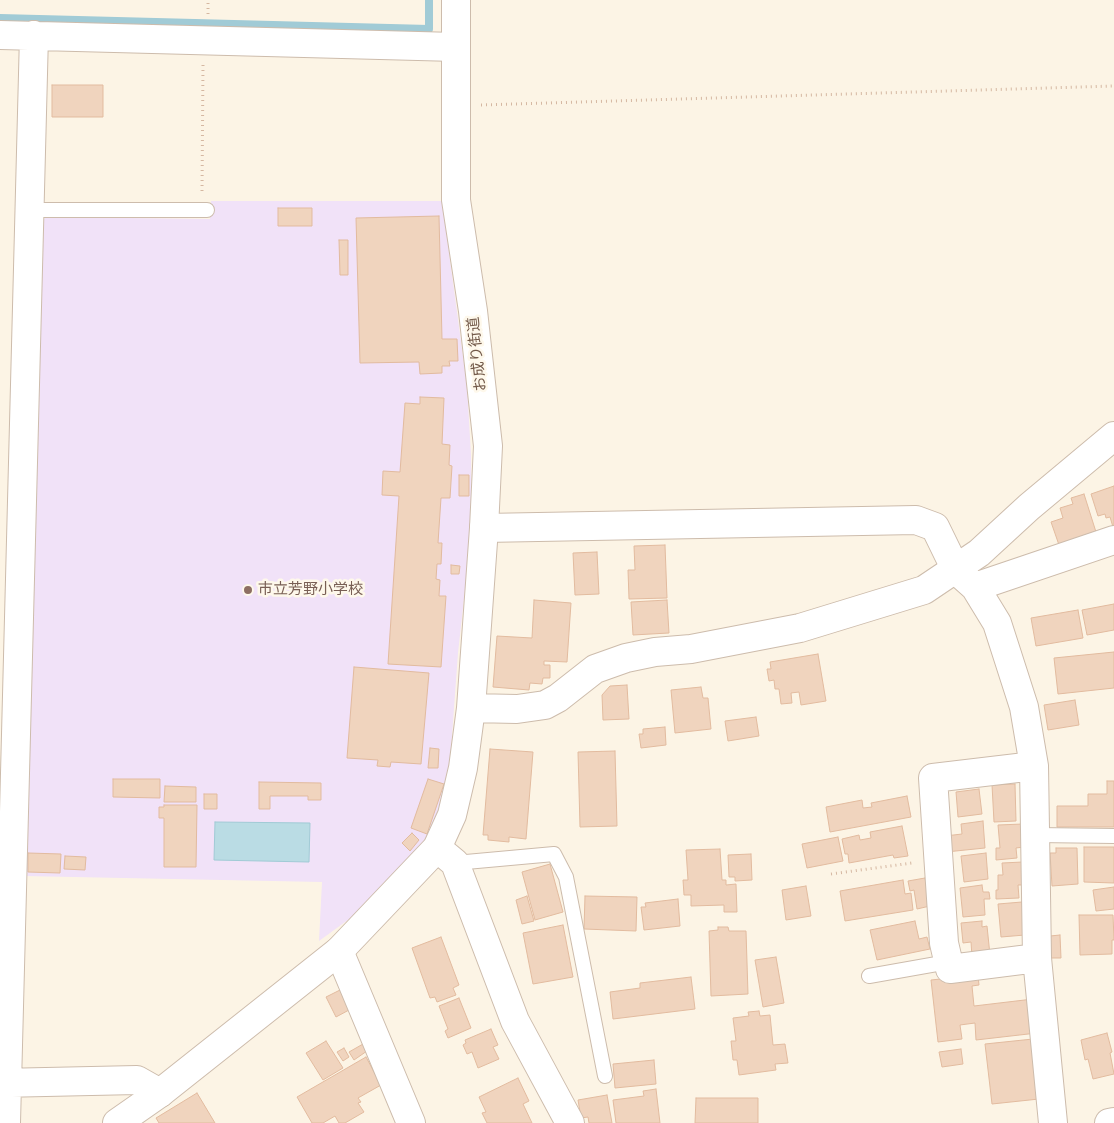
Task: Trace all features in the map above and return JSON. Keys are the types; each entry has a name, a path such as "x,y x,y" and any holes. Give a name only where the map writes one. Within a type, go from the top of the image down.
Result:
{"street":[{"name":"お成り街道","path":"117,1123 160,1093 339,951 446,856 452,816 461,778 471,708 488,446 473,310 456,200 456,0"},
{"path":"0,36 34,35 456,47"},
{"path":"6,1123 3,1083 34,35"},
{"path":"965,579 979,553 1029,507 1114,436"},
{"path":"484,528 916,520 936,527 965,579 997,623 1024,707 1034,766 1037,958 1054,1123"},
{"path":"471,708 517,709 545,705 558,698 595,670 626,658 655,652 691,649 800,628 924,590 1114,540"},
{"path":"1034,766 933,778 944,944 950,969 1037,958"},
{"path":"446,856 515,1021 570,1123"},
{"path":"339,951 411,1123"},
{"path":"3,1083 137,1080 160,1093"},
{"path":"1109,1123 1114,1122"}],"lane":[{"path":"29,210 204,210"},
{"path":"1036,835 1114,836"},
{"path":"446,856 554,854 566,877 606,1076"},
{"path":"869,976 948,962"}],"path":[{"path":"203,40 204,210"},
{"path":"456,106 1114,86"},
{"path":"831,874 938,860"}],"shaded area":[{"name":"市立芳野小学校","path":"211,201 442,201 467,386 471,455 472,526 458,653 449,777 442,803 427,838 352,917 319,941 322,882 24,876 40,224 46,217 210,219"}],"water":[{"path":"215,822 310,823 309,862 214,860"}],"building":[{"path":"52,85 103,85 103,117 52,117"},
{"path":"278,208 312,208 312,226 278,226"},
{"path":"439,216 442,339 457,339 458,361 449,361 450,366 442,366 442,373 420,374 419,362 360,363 356,218"},
{"path":"339,240 348,240 348,275 340,275"},
{"path":"420,397 444,398 442,444 450,445 449,465 452,466 450,498 441,498 438,543 442,543 441,564 437,564 436,579 440,580 439,596 446,596 441,667 388,664 399,496 382,495 383,471 400,472 405,403 420,404"},
{"path":"459,475 469,475 469,496 459,496"},
{"path":"1114,486 1113,527 1110,517 1106,518 1105,514 1098,516 1091,494"},
{"path":"1084,494 1096,532 1059,545 1051,522 1063,518 1060,508 1073,504 1071,498"},
{"path":"665,545 667,598 629,599 628,570 635,570 634,546"},
{"path":"597,552 599,594 575,595 573,553"},
{"path":"451,565 460,566 459,574 451,574"},
{"path":"534,600 571,603 567,662 544,661 544,665 550,665 550,678 543,678 542,684 530,683 529,690 493,687 497,636 532,638"},
{"path":"667,600 669,633 633,635 631,602"},
{"path":"1114,604 1114,630 1087,635 1082,610"},
{"path":"1078,610 1083,638 1036,646 1031,618"},
{"path":"1114,652 1114,688 1058,694 1054,658"},
{"path":"818,654 826,701 801,705 799,692 791,693 792,703 781,704 779,689 775,689 774,680 769,681 767,669 771,669 770,662"},
{"path":"354,667 429,673 421,764 391,762 390,767 377,766 378,760 347,758"},
{"path":"627,685 629,719 603,720 602,695 610,686"},
{"path":"701,687 703,698 708,698 711,729 675,733 671,690"},
{"path":"1075,700 1079,725 1048,730 1044,705"},
{"path":"756,717 759,736 728,741 725,721"},
{"path":"665,727 666,745 641,748 639,734 643,734 643,729"},
{"path":"430,748 439,749 438,768 428,768"},
{"path":"490,749 533,752 526,839 509,837 509,842 488,840 488,835 483,835"},
{"path":"615,751 617,826 580,827 578,752"},
{"path":"113,779 160,779 160,798 113,797"},
{"path":"428,779 444,784 427,834 411,828"},
{"path":"1107,781 1114,781 1114,827 1057,827 1057,806 1088,806 1088,794 1107,794"},
{"path":"259,782 321,783 321,800 308,800 308,796 270,796 270,809 259,809"},
{"path":"1015,784 1016,821 994,822 992,785"},
{"path":"165,786 196,787 196,802 164,802"},
{"path":"979,789 982,814 958,817 956,792"},
{"path":"204,794 217,794 217,809 204,809"},
{"path":"907,796 911,817 830,832 826,807 862,800 863,808 872,807 871,803"},
{"path":"164,805 197,805 196,867 164,867 164,818 159,818 159,807 164,807"},
{"path":"983,821 985,848 946,852 945,836 962,834 961,824"},
{"path":"1023,824 1024,847 1016,848 1017,858 996,860 996,848 1000,848 998,825"},
{"path":"902,826 908,856 894,858 893,855 849,863 848,854 845,854 842,839 859,835 860,840 871,838 870,832"},
{"path":"412,833 419,840 410,851 402,843"},
{"path":"838,837 843,861 807,868 802,844"},
{"path":"1084,847 1114,847 1114,883 1084,882"},
{"path":"1056,848 1077,848 1078,884 1052,886 1050,853 1056,853"},
{"path":"720,849 722,880 726,880 726,885 736,884 737,912 724,912 724,905 691,906 691,895 684,895 683,880 688,880 686,850"},
{"path":"28,853 61,854 60,873 28,872"},
{"path":"986,853 988,879 964,882 961,856"},
{"path":"751,854 752,880 735,881 735,877 729,877 728,855"},
{"path":"65,856 86,857 85,870 64,869"},
{"path":"1023,862 1024,885 1018,885 1019,898 996,899 998,875 1003,875 1002,863"},
{"path":"550,864 563,912 535,920 522,872"},
{"path":"925,878 930,906 917,909 914,890 910,891 908,881"},
{"path":"903,880 905,894 911,893 913,910 845,921 840,891"},
{"path":"982,885 983,892 989,892 990,899 984,899 985,915 963,917 960,888"},
{"path":"806,886 811,916 786,920 782,890"},
{"path":"1114,887 1114,909 1096,911 1093,890"},
{"path":"527,896 534,921 522,924 516,900"},
{"path":"585,896 637,897 636,931 584,929"},
{"path":"678,899 680,926 644,930 641,907 646,907 645,903"},
{"path":"1022,902 1025,935 1001,937 998,904"},
{"path":"1079,915 1113,915 1114,940 1112,940 1112,954 1080,955"},
{"path":"915,921 919,939 927,937 930,949 877,960 870,930"},
{"path":"982,921 982,927 987,926 990,955 972,957 971,942 963,943 961,923"},
{"path":"563,925 573,977 533,984 523,933"},
{"path":"718,927 728,927 729,931 746,931 748,994 711,996 709,931 718,930"},
{"path":"1060,935 1061,958 1051,958 1050,936"},
{"path":"441,937 459,985 453,988 456,995 437,1002 435,997 430,998 412,948"},
{"path":"776,957 784,1003 763,1007 755,960"},
{"path":"978,975 979,985 972,986 974,1006 1033,999 1037,1033 976,1040 975,1023 960,1025 962,1039 938,1042 931,980"},
{"path":"691,977 695,1009 613,1019 610,992 640,988 640,983"},
{"path":"340,990 349,1010 336,1017 326,997"},
{"path":"459,998 471,1028 448,1038 445,1031 448,1029 439,1006"},
{"path":"759,1011 760,1016 770,1015 773,1045 785,1044 788,1063 775,1064 776,1070 739,1075 737,1060 733,1060 731,1041 736,1041 733,1018 749,1016 748,1012"},
{"path":"491,1029 498,1045 493,1047 499,1059 478,1068 472,1052 467,1054 463,1045 466,1043 465,1040"},
{"path":"1107,1033 1112,1052 1110,1053 1114,1074 1093,1079 1088,1059 1085,1060 1081,1040"},
{"path":"1033,1039 1039,1099 992,1104 985,1044"},
{"path":"326,1041 343,1068 323,1080 306,1053"},
{"path":"363,1044 367,1051 354,1060 349,1052"},
{"path":"344,1048 349,1057 343,1061 337,1052"},
{"path":"961,1049 963,1064 942,1067 939,1052"},
{"path":"366,1057 381,1085 358,1098 361,1102 358,1103 364,1112 345,1123 339,1123 335,1116 323,1123 312,1123 297,1097"},
{"path":"654,1060 656,1084 615,1088 613,1064"},
{"path":"518,1078 529,1101 523,1104 532,1123 487,1123 482,1113 486,1112 479,1097"},
{"path":"656,1089 660,1123 616,1123 613,1100 644,1096 643,1091"},
{"path":"197,1093 215,1123 159,1123 156,1118"},
{"path":"607,1095 612,1123 589,1123 588,1117 581,1118 578,1100"},
{"path":"696,1098 758,1098 758,1123 695,1123"}],"waterway":[{"path":"0,18 429,29 429,0"}],"place":[{"name":"市立芳野小学校","path":"248,590"}]}
